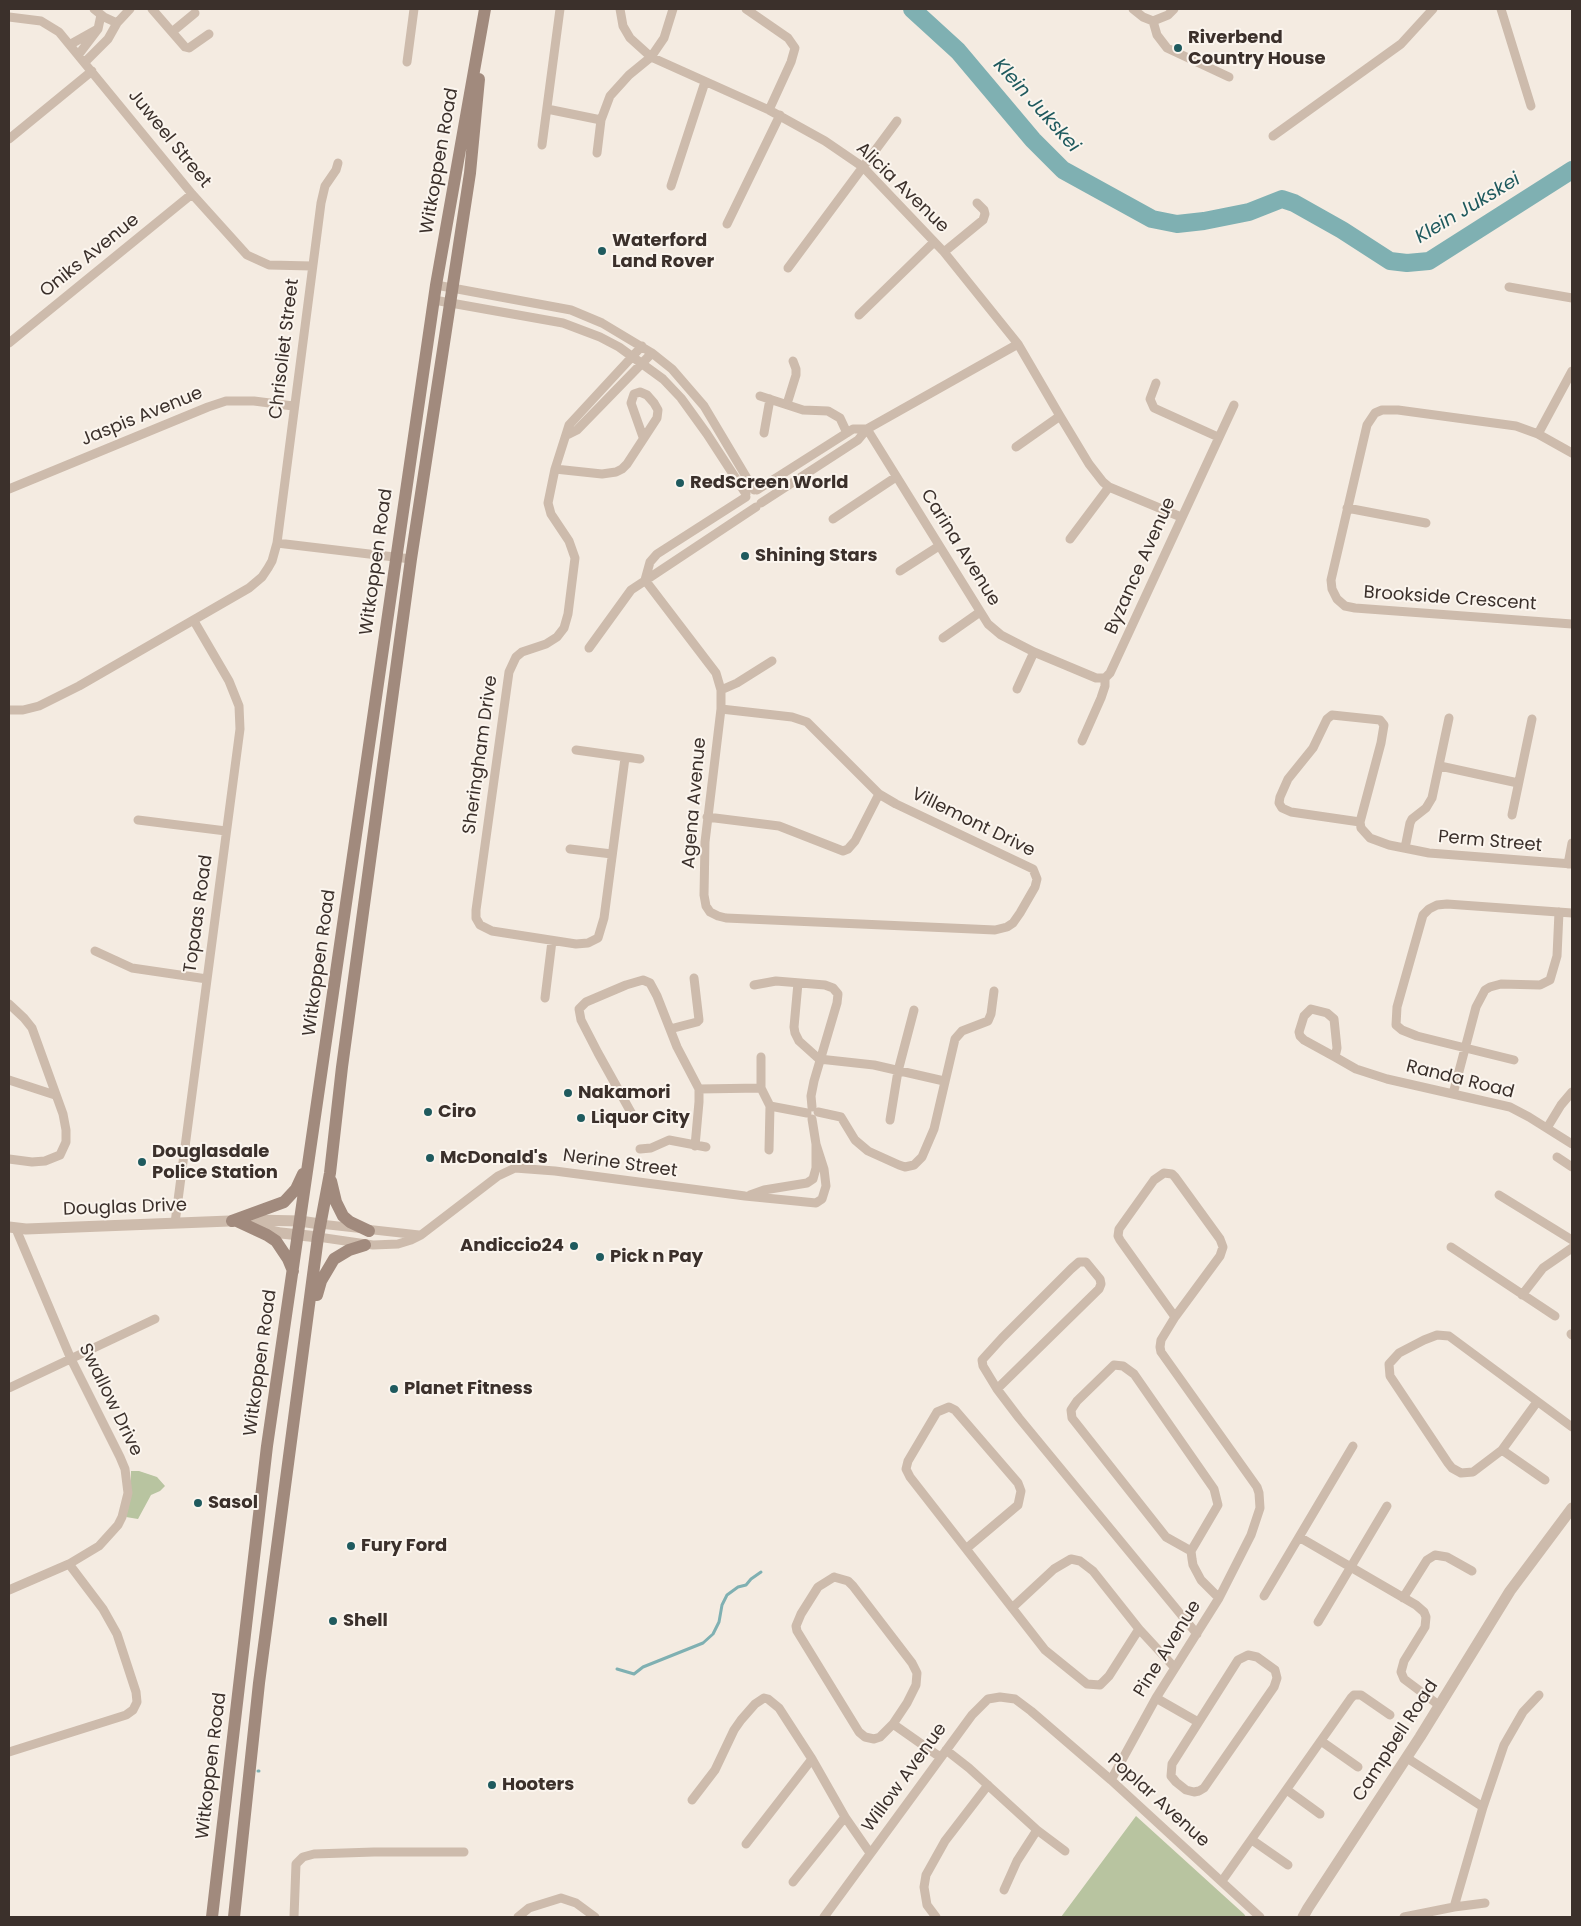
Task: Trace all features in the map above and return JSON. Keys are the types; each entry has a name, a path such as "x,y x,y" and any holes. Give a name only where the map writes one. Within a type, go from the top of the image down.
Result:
{"main road":[{"name":"Witkoppen Road","path":"212,1917 267,1446 436,285 484,12"},
{"name":"Witkoppen Road","path":"234,1917 259,1683 319,1230 330,1174 342,1067 411,559 473,145 484,12"},
{"path":"237,1221 284,1202 296,1189 310,1157"},
{"path":"330,1174 336,1202 343,1216 350,1222 369,1231"},
{"path":"237,1221 276,1241 288,1259 292,1272"},
{"path":"307,1331 322,1281 329,1266 339,1255 365,1244"}],"street":[{"path":"85,62 108,39 117,23 130,9"},
{"path":"152,9 187,48 208,34"},
{"path":"407,62 414,9"},
{"path":"542,145 560,9"},
{"name":"Alicia Avenue","path":"619,9 623,26 630,38 651,56 780,115 825,141 863,167 944,252 1018,344 1097,475 1109,487"},
{"path":"597,153 601,120 605,106 614,91 651,56 664,38 673,9"},
{"path":"746,9 788,38 795,48 791,62 769,110"},
{"path":"1133,9 1143,17 1153,21 1168,15 1174,9"},
{"path":"1273,136 1402,44 1433,9"},
{"path":"1501,9 1532,106"},
{"path":"98,12 117,23"},
{"path":"79,54 98,28 98,12"},
{"path":"172,32 195,13"},
{"name":"Juweel Street","path":"9,17 41,21 56,28 192,194 247,255 269,264 312,266"},
{"path":"1153,21 1157,35 1167,48 1229,77"},
{"path":"71,44 98,28"},
{"path":"9,139 92,71"},
{"path":"671,186 705,82"},
{"path":"547,109 601,120"},
{"path":"727,224 780,115"},
{"path":"788,268 897,121"},
{"name":"Chrisoliet Street","path":"9,710 28,709 49,702 194,621 249,588 262,576 272,561 277,543 322,196 327,182 336,170 338,163"},
{"name":"Oniks Avenue","path":"9,343 192,194"},
{"path":"944,252 983,220 984,210 977,203"},
{"path":"859,315 934,242"},
{"path":"436,285 571,310 602,323 642,346 672,369 690,388 718,427 751,492"},
{"path":"1509,287 1572,298"},
{"path":"434,300 564,323 600,337 633,356 663,379 681,398 751,492 763,497 759,505"},
{"path":"589,648 631,590 645,580 858,440 867,429 1018,344"},
{"name":"Sheringham Drive","path":"625,758 604,918 598,938 591,943 584,944 552,941 485,928 478,922 476,910 509,672 513,662 522,652 553,641 564,628 568,614 575,558 569,541 551,514 548,503 555,469 569,425 642,346"},
{"path":"567,434 577,430 652,353"},
{"path":"787,404 796,375 793,361"},
{"path":"1538,434 1572,371"},
{"path":"1156,383 1150,399 1154,408 1218,437"},
{"path":"555,469 592,473 616,472 627,464 643,437 656,421 658,412 649,397 640,392 634,394 631,404 643,437"},
{"path":"760,396 803,410 828,411 840,418 847,433"},
{"path":"764,433 770,399"},
{"name":"Jaspis Avenue","path":"9,489 217,404 236,400 294,406"},
{"name":"Byzance Avenue","path":"1082,741 1105,686 1105,678 1113,666 1234,405"},
{"name":"Brookside Crescent","path":"1572,452 1524,428 1398,410 1379,411 1372,416 1367,424 1331,580 1334,594 1341,604 1350,607 1572,624"},
{"path":"1016,446 1060,416"},
{"path":"708,434 718,427"},
{"path":"645,580 650,562 657,554 751,492 853,429 867,429"},
{"name":"Carina Avenue","path":"867,429 988,624 1001,635 1034,652 1096,678 1105,678"},
{"path":"806,459 812,470"},
{"path":"833,519 896,477"},
{"path":"1070,539 1109,487 1181,517"},
{"path":"751,492 746,500 749,506 759,505"},
{"path":"1347,508 1426,523"},
{"path":"703,523 712,536"},
{"path":"277,543 411,559"},
{"path":"900,571 939,546"},
{"name":"Agena Avenue","path":"645,580 716,673 721,690 721,709 704,842 704,895 706,906 714,915"},
{"path":"943,638 980,612"},
{"name":"Topaas Road","path":"175,1223 239,741 239,706 229,681 194,621"},
{"path":"1017,689 1034,652"},
{"path":"721,690 744,679 772,661"},
{"name":"Villemont Drive","path":"714,915 726,918 985,930 1003,929 1013,923 1020,913 1035,887 1037,878 1033,869 896,804 879,794 807,722 781,716 721,709"},
{"path":"1332,715 1380,720 1384,725 1360,822 1291,812 1282,808 1279,803 1288,779 1313,748 1327,719 1332,715"},
{"path":"1405,848 1412,819 1426,808 1432,798 1449,718"},
{"path":"1512,816 1532,719"},
{"path":"576,750 640,760"},
{"path":"1440,766 1518,784"},
{"path":"707,817 779,826 821,844 838,850 846,850 855,841 879,794"},
{"path":"138,820 226,831"},
{"name":"Perm Street","path":"1360,822 1361,828 1370,838 1378,842 1405,848 1448,855 1570,864"},
{"path":"1570,864 1572,843"},
{"path":"570,849 612,854"},
{"path":"1514,1060 1417,1036 1402,1030 1396,1025 1397,1007 1423,915 1437,905 1447,904 1572,913"},
{"path":"1453,1094 1476,1007 1485,990 1501,984 1540,985 1550,980 1557,956 1559,912"},
{"path":"545,998 552,941"},
{"path":"95,951 132,968 207,979"},
{"path":"670,1029 699,1020 694,978"},
{"path":"633,1116 590,1036 579,1009 586,1002 643,980 650,983 677,1047 698,1089 699,1102 695,1146"},
{"path":"754,985 776,981 825,985 833,988 838,994 837,1003 819,1059 812,1096 816,1144 816,1172 813,1179 826,1186"},
{"path":"798,983 795,1033 802,1044 819,1059 866,1063 944,1081"},
{"path":"770,1106 842,1117 858,1144 868,1151 899,1165 911,1167 922,1157 934,1129 955,1039 962,1031 988,1021 991,1014 994,991"},
{"path":"9,1004 32,1028 66,1130 66,1142 60,1155 45,1161 32,1162 9,1159"},
{"name":"Randa Road","path":"1335,1057 1337,1048 1334,1019 1327,1012 1311,1009 1304,1016 1299,1032 1300,1036 1304,1040 1356,1069 1370,1074 1510,1107 1572,1144"},
{"path":"890,1120 898,1071 914,1010"},
{"path":"761,1057 761,1088 770,1106 769,1150"},
{"path":"9,1080 55,1095"},
{"path":"698,1089 761,1088"},
{"path":"1547,1128 1561,1105 1572,1092"},
{"path":"640,1149 651,1148 669,1140 706,1147"},
{"path":"816,1144 824,1169 826,1186"},
{"path":"1557,1157 1572,1167"},
{"name":"Nerine Street","path":"319,1230 365,1244 398,1244 422,1235 498,1176 515,1168 555,1171 745,1196 816,1203 825,1195 826,1186"},
{"name":"Pine Avenue","path":"1112,1780 1156,1698 1219,1598 1251,1535 1260,1508 1257,1487 1161,1352 1161,1340 1175,1317 1220,1256 1223,1247 1220,1239 1176,1177 1172,1174 1164,1173 1154,1180 1120,1229 1118,1236 1175,1317"},
{"name":"Nerine Street","path":"745,1196 764,1190 807,1183 813,1179"},
{"path":"1500,1195 1572,1240"},
{"name":"Douglas Drive","path":"237,1221 262,1229 298,1235 319,1230"},
{"name":"Douglas Drive","path":"12,1228 237,1221 300,1222 319,1230"},
{"name":"Swallow Drive","path":"9,1590 69,1564 99,1546 113,1532 122,1517 128,1492 125,1469 120,1457 71,1359 12,1228"},
{"path":"319,1230 422,1235"},
{"path":"1451,1246 1555,1316"},
{"path":"1522,1295 1539,1272 1572,1248"},
{"path":"997,1388 1099,1289 1100,1279 1086,1262 1079,1262 1071,1269 982,1360 983,1366 997,1388 1019,1418 1197,1634"},
{"path":"9,1388 155,1319"},
{"path":"1537,1402 1502,1450 1473,1472 1461,1473 1452,1468 1390,1376 1388,1368 1391,1360 1399,1353 1437,1335 1449,1336 1572,1427"},
{"path":"1192,1551 1166,1537 1072,1418 1071,1410 1077,1401 1114,1365 1123,1366 1134,1374 1217,1494 1218,1505 1192,1551 1193,1565 1201,1580 1219,1598"},
{"path":"967,1548 1018,1505 1021,1490 1018,1483 955,1410 949,1407 937,1412 908,1461 906,1469 910,1477 1045,1650 1087,1684 1100,1685 1104,1682 1139,1630"},
{"path":"1264,1596 1353,1446"},
{"path":"1502,1450 1545,1480"},
{"path":"1318,1622 1352,1568 1387,1506"},
{"name":"Campbell Road","path":"1298,1917 1305,1912 1440,1706 1510,1591 1572,1508"},
{"path":"1299,1537 1404,1598 1426,1614 1426,1621 1404,1661 1402,1676 1440,1706"},
{"path":"1404,1598 1427,1560 1435,1555 1448,1557 1472,1571"},
{"path":"1012,1608 1054,1569 1071,1559 1086,1565 1093,1571 1139,1630 1175,1668"},
{"path":"9,1752 126,1715 134,1710 137,1702 136,1692 117,1634 103,1610 69,1564"},
{"path":"830,1578 842,1579 853,1586 915,1668 917,1679 914,1691 893,1724 880,1737 874,1739 865,1737 859,1732 800,1638 796,1626 801,1614 818,1587 830,1578"},
{"path":"1248,1654 1257,1657 1276,1672 1278,1678 1271,1692 1204,1788 1194,1792 1186,1790 1176,1782 1170,1771 1177,1755 1198,1722 1238,1660 1243,1656 1248,1654"},
{"path":"1222,1881 1354,1695 1361,1696 1390,1715"},
{"path":"1454,1907 1483,1807 1504,1746 1523,1712 1539,1695"},
{"name":"Willow Avenue","path":"824,1917 943,1753 972,1715 988,1699 1007,1697 1021,1702 1032,1711"},
{"path":"692,1800 715,1770 734,1730 755,1704 764,1698 773,1701 779,1708 812,1759 845,1817 870,1853"},
{"path":"1156,1698 1198,1722"},
{"name":"Poplar Avenue","path":"1032,1711 1112,1780 1260,1917"},
{"path":"893,1724 943,1753 988,1785 1037,1830 1065,1851"},
{"path":"1321,1741 1358,1767"},
{"path":"1406,1758 1483,1807"},
{"path":"746,1844 812,1759"},
{"path":"936,1917 927,1905 924,1887 926,1875 945,1841 988,1785"},
{"path":"1287,1790 1320,1814"},
{"path":"793,1882 845,1817"},
{"path":"1004,1890 1017,1861 1037,1830"},
{"path":"1252,1840 1288,1865"},
{"path":"294,1917 296,1870 299,1859 307,1855 374,1852 464,1852"},
{"path":"518,1917 529,1908 562,1898 576,1903 595,1917"},
{"path":"1404,1917 1485,1903"}],"green space":[{"path":"131,1471 139,1471 157,1477 165,1486 160,1491 151,1495 138,1519 126,1517 131,1496"},
{"path":"1136,1816 1244,1914 1246,1917 1061,1917"}],"waterway":[{"name":"Klein Jukskei","path":"912,9 958,51 1033,140 1063,170 1152,219 1177,224 1204,221 1249,212 1282,199 1294,203 1342,230 1390,261 1407,263 1429,261 1572,170"},
{"path":"617,1669 634,1674 643,1667 703,1643 713,1634 719,1622 722,1605 727,1595 738,1587 746,1585 761,1572"}],"place":[{"name":"Riverbend Country House","path":"1178,48"},
{"name":"Waterford Land Rover","path":"602,251"},
{"name":"RedScreen World","path":"680,483"},
{"name":"Shining Stars","path":"745,556"},
{"name":"Nakamori","path":"568,1093"},
{"name":"Ciro","path":"428,1112"},
{"name":"Liquor City","path":"581,1118"},
{"name":"McDonald's","path":"430,1158"},
{"name":"Douglasdale Police Station","path":"142,1162"},
{"name":"Andiccio24","path":"574,1246"},
{"name":"Pick n Pay","path":"600,1257"},
{"name":"Planet Fitness","path":"394,1389"},
{"name":"Sasol","path":"198,1503"},
{"name":"Fury Ford","path":"351,1546"},
{"name":"Shell","path":"333,1621"},
{"name":"Hooters","path":"492,1785"}]}
